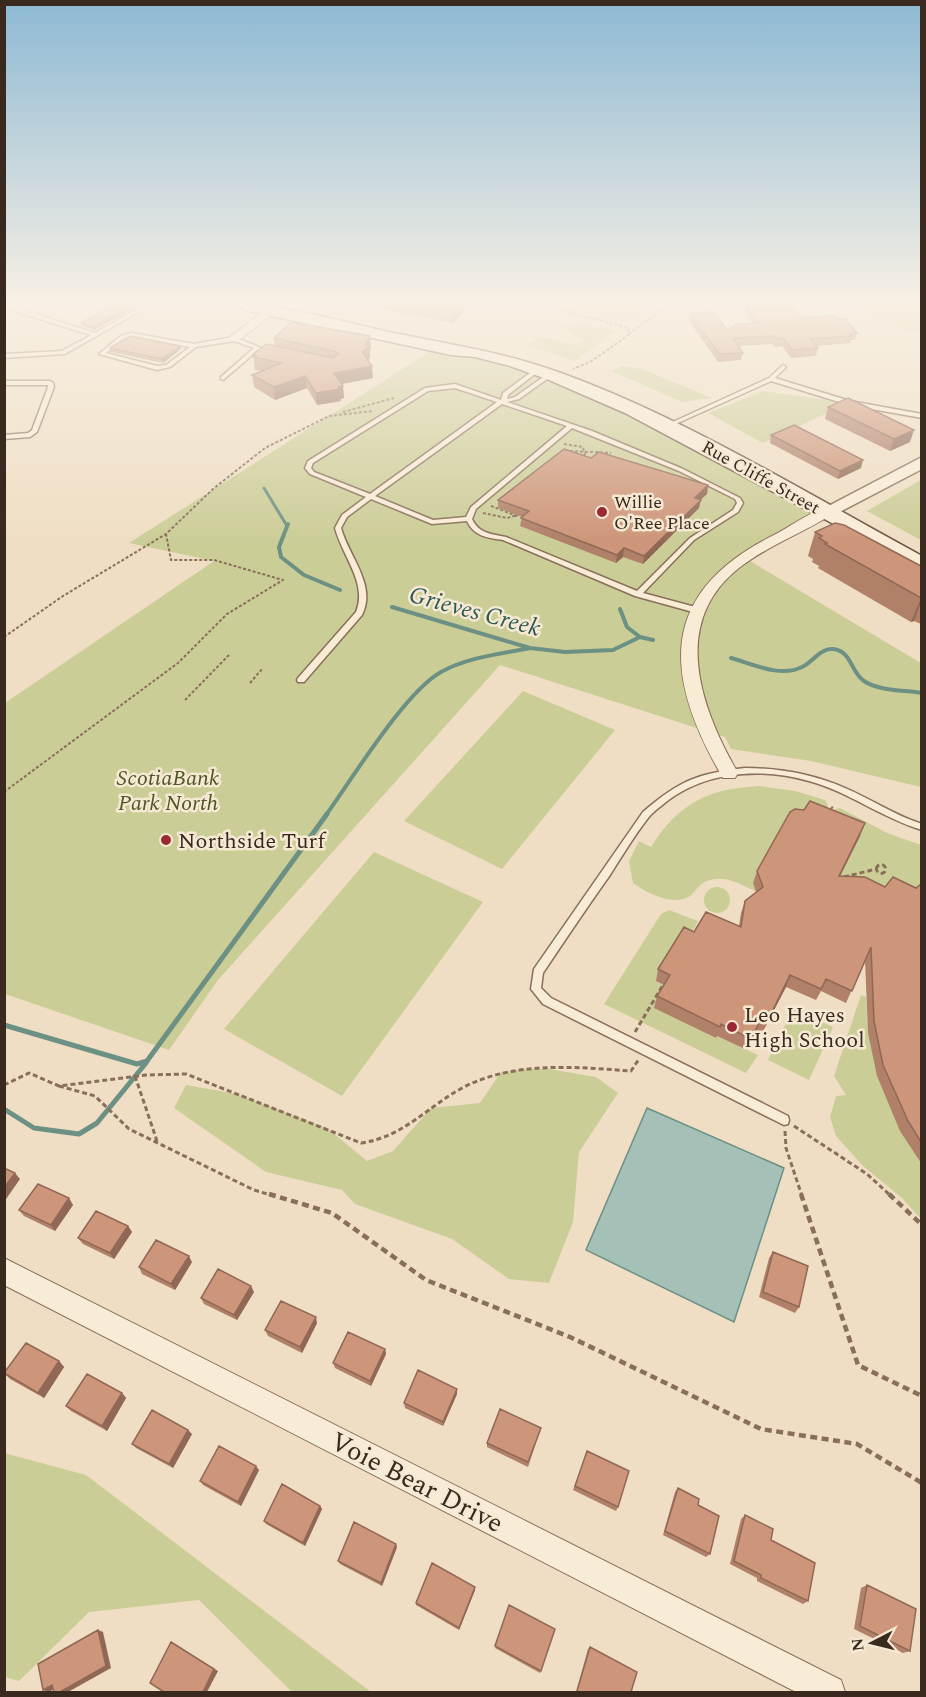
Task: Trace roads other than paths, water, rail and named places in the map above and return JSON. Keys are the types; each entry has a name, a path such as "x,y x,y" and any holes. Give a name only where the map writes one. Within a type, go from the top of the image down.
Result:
{"main road":[{"name":"Rue Cliffe Street","path":"566,384 597,394 667,426 921,564"}],"street":[{"path":"729,773 703,727 689,681 690,639 696,610 732,566 826,512 921,462"},
{"name":"Voie Bear Drive","path":"4,1271 829,1692"}],"lane":[{"path":"4,437 30,435 35,432 50,384"},
{"path":"503,401 505,394 519,384"},
{"path":"301,680 363,607 363,591 338,528 348,512 503,401 517,398 527,384"},
{"path":"667,426 760,384"},
{"path":"788,384 849,403 921,416"},
{"path":"469,519 432,522 312,473 308,468 310,462 427,389 447,386 503,401 571,426 681,470 732,495 740,503 736,511 692,539 638,594"},
{"path":"571,426 473,508 469,519 474,529 515,543 638,594 696,610"},
{"path":"784,1120 548,1001 536,989 535,981 551,952 646,814 668,795 687,784 729,773 783,773 843,790 904,822 921,827"}],"water":[{"path":"647,1108 784,1168 734,1322 586,1250"}],"waterway":[{"name":"Grieves Creek","path":"264,488 287,526"},
{"name":"Grieves Creek","path":"288,524 279,547 281,557 304,575 340,590"},
{"name":"Grieves Creek","path":"392,607 530,648"},
{"path":"620,609 627,627 640,637"},
{"name":"Grieves Creek","path":"530,648 565,652 613,650 640,637"},
{"name":"Grieves Creek","path":"640,637 653,640"},
{"path":"326,815 364,759 396,717 427,682 441,672 462,663 530,648"},
{"name":"Grieves Creek","path":"731,658 766,669 785,671 802,667 820,653 833,649 844,654 856,673 870,684 922,693"},
{"path":"4,1025 137,1064 147,1061 327,814"},
{"path":"4,1109 34,1128 79,1134 97,1123 146,1063"}],"place":[{"name":"Willie O'Ree Place","path":"602,512"},
{"name":"Northside Turf","path":"166,840"},
{"name":"Leo Hayes High School","path":"732,1027"}],"park label":[{"name":"ScotiaBank Park North","path":"168,790"}]}
